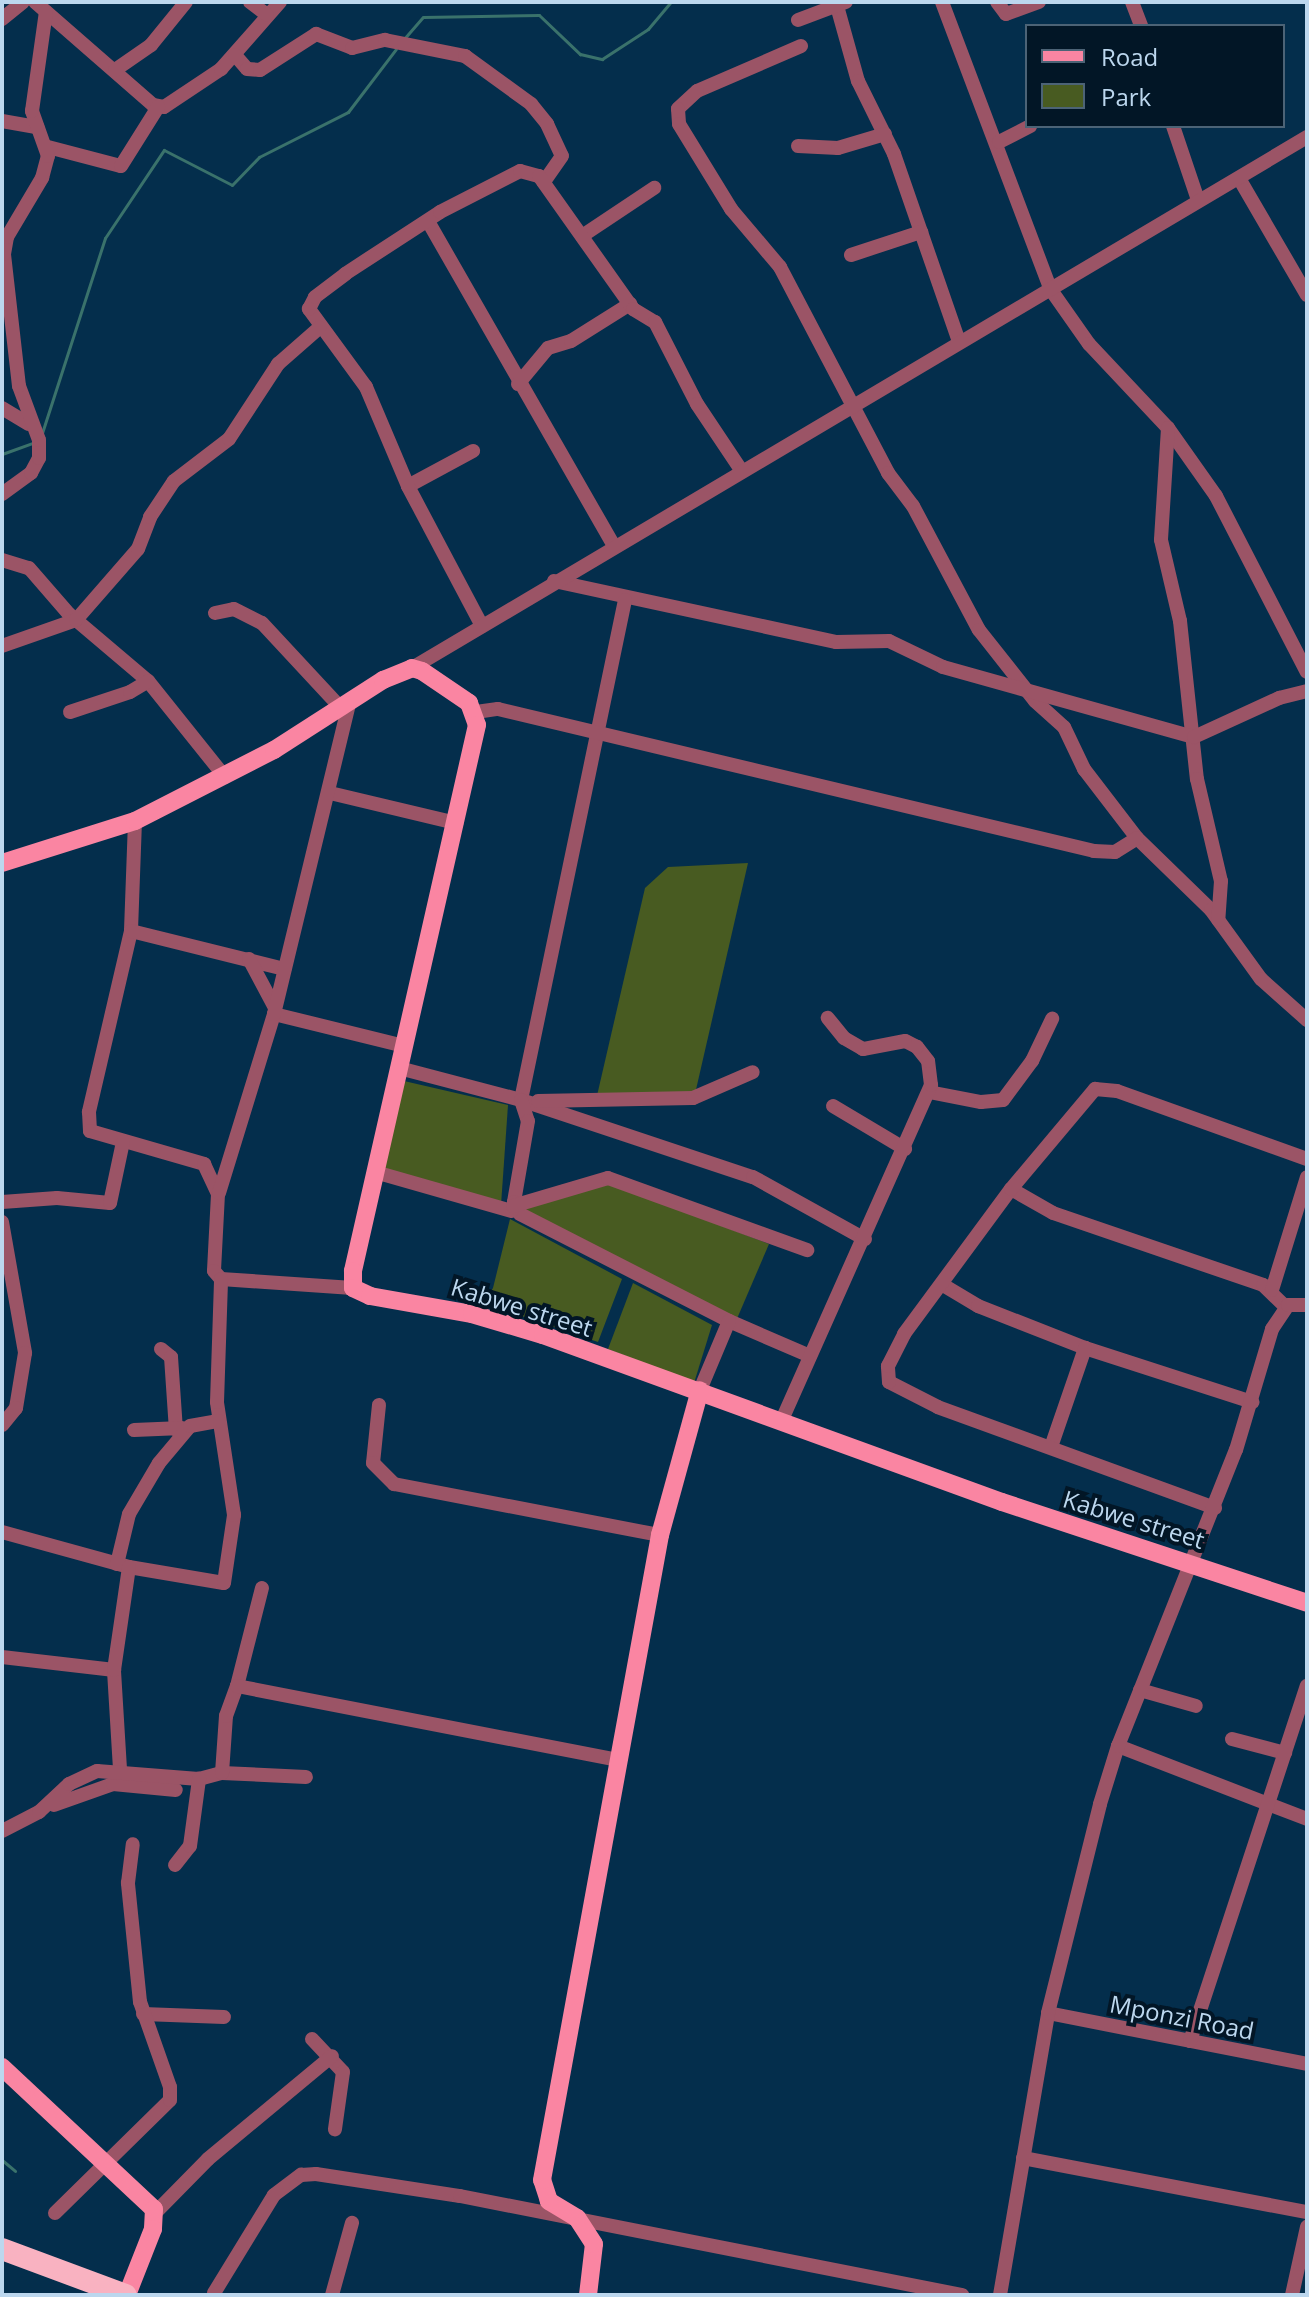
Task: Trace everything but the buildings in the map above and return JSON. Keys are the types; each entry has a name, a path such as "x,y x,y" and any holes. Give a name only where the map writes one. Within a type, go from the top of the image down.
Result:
{"highway":[{"path":"5,2255 126,2295"}],"main road":[{"path":"2,863 135,821 225,777 412,668 459,695 476,712 456,823 375,1172 353,1288"},
{"name":"Kabwe street","path":"353,1288 370,1296 506,1324 700,1390 1100,1536 1193,1563 1307,1603"},
{"path":"588,2295 594,2244 577,2218 549,2201 542,2180 660,1535 700,1390"},
{"path":"2,2067 156,2212 126,2295"}],"street":[{"path":"2,19 23,2"},
{"path":"115,70 151,45 186,2"},
{"path":"250,2 267,15"},
{"path":"48,147 121,166 158,107 193,89 235,55 280,2"},
{"path":"942,2 999,142 1051,290 1089,344 1168,428 1245,544 1307,672"},
{"path":"997,2 1006,14 1039,2"},
{"path":"1132,2 1140,24"},
{"path":"798,20 841,4 858,81 885,134 959,342"},
{"path":"41,7 158,107"},
{"path":"2,494 31,473 39,458 37,430 19,386 5,282 5,237 42,178 48,147 37,127 32,105 41,7"},
{"path":"235,55 247,69 260,70 316,34 352,48 385,40 465,56 531,104 547,124 562,156 544,182"},
{"path":"801,46 697,91 677,116 731,209 780,267 979,630 1027,691 1064,727 1084,769 1137,838 1218,920 1261,979 1307,1020"},
{"path":"2,121 37,127"},
{"path":"999,142 1026,128"},
{"path":"1174,128 1198,200"},
{"path":"798,146 838,148 885,134"},
{"path":"412,668 1198,200 1240,180 1307,137"},
{"path":"482,626 408,486 366,387 319,328 309,309 315,297 371,255 429,223 455,203 520,171 533,172 544,182 630,304 655,322 697,404 741,470"},
{"path":"1240,180 1307,295"},
{"path":"582,236 654,188"},
{"path":"429,223 518,384 614,546"},
{"path":"851,255 921,232"},
{"path":"518,384 548,348 571,341 630,304"},
{"path":"2,646 65,628 76,620 138,549 154,509 174,481 229,439 278,364 319,328"},
{"path":"2,408 37,430"},
{"path":"1168,428 1161,540 1180,621 1197,779 1221,881 1218,920"},
{"path":"408,486 473,451"},
{"path":"2,560 29,568 76,620 148,681 225,777"},
{"path":"554,581 625,600 836,642 889,641 927,662 1194,737 1279,698 1307,691"},
{"path":"513,1209 528,1121 527,1102 593,734 625,600"},
{"path":"2,1532 123,1566 224,1583 234,1515 219,1421 221,1279 214,1271 218,1194 274,1011 330,793 346,704 262,623 234,609 215,613"},
{"path":"70,712 130,692 148,681"},
{"path":"476,712 498,709 1094,851 1115,852 1137,838"},
{"path":"330,793 456,823"},
{"path":"135,821 131,931 88,1123 98,1136 195,1158 208,1169 218,1194"},
{"path":"131,931 284,969"},
{"path":"249,959 274,1011 404,1046"},
{"path":"781,1422 929,1092 928,1061 917,1047 902,1041 863,1049 844,1038 828,1018"},
{"path":"929,1092 981,1102 1003,1100 1032,1061 1052,1019"},
{"path":"399,1068 527,1102 753,1177 865,1239"},
{"path":"527,1102 693,1098 753,1072"},
{"path":"1215,1508 950,1412 889,1382 888,1366 898,1345 1011,1189 1086,1095 1105,1088 1307,1159"},
{"path":"833,1106 905,1149"},
{"path":"2,1202 57,1198 110,1203 123,1142"},
{"path":"375,1172 513,1209 729,1321 810,1356"},
{"path":"1272,1290 1307,1177"},
{"path":"513,1209 608,1178 807,1250"},
{"path":"1011,1189 1053,1213 1272,1290 1286,1307"},
{"path":"2,1222 25,1353 16,1408 2,1425"},
{"path":"221,1279 353,1288"},
{"path":"943,1285 978,1306 1085,1348 1252,1402"},
{"path":"1286,1307 1307,1305"},
{"path":"1000,2295 1048,2013 1083,1863 1118,1746 1215,1508 1252,1402 1272,1329 1286,1307"},
{"path":"700,1390 729,1321"},
{"path":"1051,1447 1085,1348"},
{"path":"120,1769 114,1670 129,1514 146,1482 183,1428 171,1357 161,1349"},
{"path":"379,1405 373,1463 394,1484 660,1535"},
{"path":"134,1430 183,1428 219,1421"},
{"path":"222,1773 226,1716 237,1686 262,1588"},
{"path":"2,1657 114,1670"},
{"path":"237,1686 619,1760"},
{"path":"1190,2041 1307,1686"},
{"path":"1140,1690 1196,1706"},
{"path":"1232,1739 1285,1753"},
{"path":"1118,1746 1307,1819"},
{"path":"39,1812 84,1775 120,1769 199,1779 222,1773 306,1777"},
{"path":"175,1865 190,1846 199,1779"},
{"path":"2,1831 96,1787 176,1790"},
{"path":"55,2213 170,2100 170,2087 143,2014 128,1883 133,1844"},
{"name":"Mponzi Road","path":"1048,2013 1307,2064"},
{"path":"143,2014 224,2017"},
{"path":"312,2039 332,2056 343,2072 335,2129"},
{"path":"156,2212 208,2159 332,2056"},
{"path":"1023,2158 1307,2212"},
{"path":"214,2293 267,2205 301,2175 577,2218 962,2295"},
{"path":"332,2295 352,2223"},
{"path":"1292,2295 1307,2227"}],"green space":[{"path":"748,863 695,1094 596,1100 645,888 668,867"},
{"path":"404,1081 508,1105 501,1205 382,1181"},
{"path":"596,1178 769,1244 736,1321 520,1208"},
{"path":"510,1219 622,1279 598,1342 483,1303 493,1288"},
{"path":"633,1283 712,1325 694,1383 608,1349"}],"waterway":[{"path":"403,40 423,17 539,15 580,54 602,59 648,29 671,2"},
{"path":"42,433 105,238 164,150 232,185 259,157 348,112 396,49"},
{"path":"2,454 32,443"},
{"path":"2,2160 15,2171"}]}
